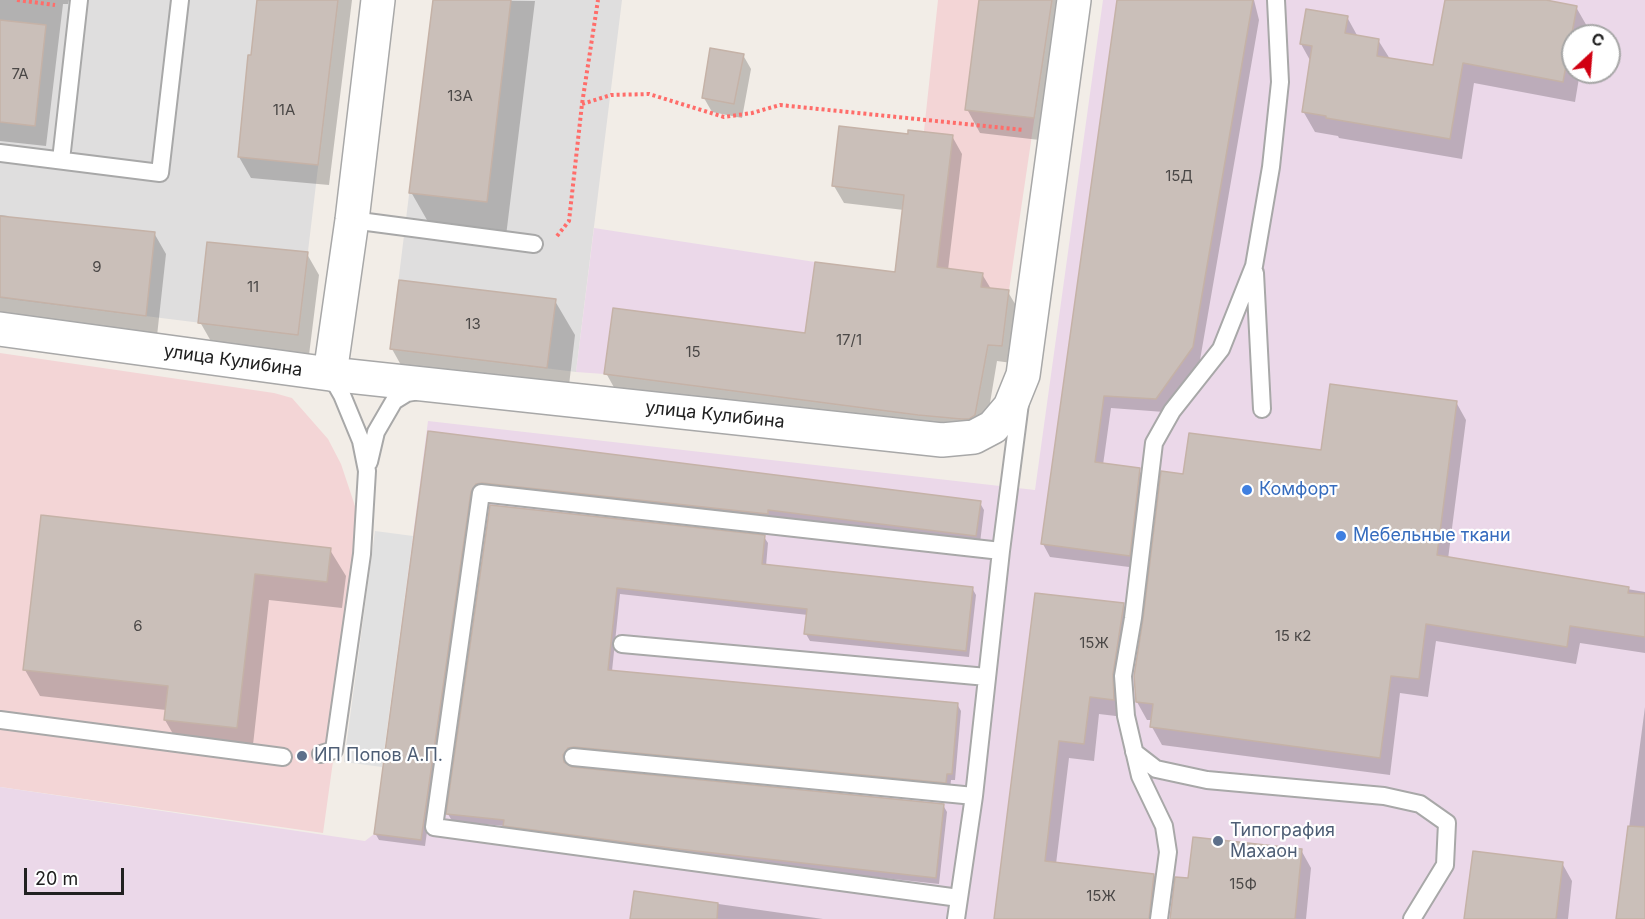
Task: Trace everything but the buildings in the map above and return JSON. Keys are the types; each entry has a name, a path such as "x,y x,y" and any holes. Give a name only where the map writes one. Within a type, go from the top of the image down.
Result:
{"street":[{"path":"330,374 352,220 378,0"},
{"name":"улица Кулибина","path":"0,329 330,374 942,440 974,437 993,427 1010,407 1023,375 1074,0"}],"lane":[{"path":"0,153 160,172 180,0"},
{"path":"1159,919 1168,852 1164,826 1140,776 1134,752 1126,716 1124,676 1154,442 1172,411 1221,349 1254,266 1271,167 1280,82 1276,0"},
{"path":"61,160 79,4"},
{"path":"352,220 534,244"},
{"path":"1254,266 1262,409"},
{"path":"330,374 342,395 361,441 367,471"},
{"path":"956,919 974,796 1023,375"},
{"path":"321,754 334,750 362,554 367,471 375,432 394,401 407,393 471,389"},
{"path":"959,898 434,827 481,493 1001,551"},
{"path":"622,644 987,677"},
{"path":"0,720 283,758"},
{"path":"1134,752 1155,770 1208,780 1384,796 1420,804 1447,823 1445,865 1412,919"},
{"path":"573,757 974,796"}],"path":[{"path":"17,0 79,4"},
{"path":"534,244 556,237 569,221 582,104 598,0"},
{"path":"582,104 610,95 649,94 724,117 752,113 780,105 1055,133"}],"shaded area":[{"path":"0,0 338,0 298,335 0,298"},
{"path":"433,0 622,0 576,372 390,349"},
{"path":"938,0 1052,0 1002,346 956,341 897,255 906,173 893,193 832,186 839,126 907,134 908,130 924,131"},
{"path":"1103,0 1645,0 1645,919 0,919 0,787 365,841 374,834 428,421 1035,490"},
{"path":"594,228 903,273 926,352 918,415 576,372"},
{"path":"0,353 274,393 292,398 328,439 341,464 355,506 362,554 323,833 0,787"},
{"path":"375,531 413,536 382,767 344,762"}],"place":[{"name":"Комфорт","path":"1247,490"},
{"name":"Мебельные ткани","path":"1341,536"},
{"name":"ИП Попов А.П.","path":"302,756"},
{"name":"Типография Махаон","path":"1218,841"}]}
